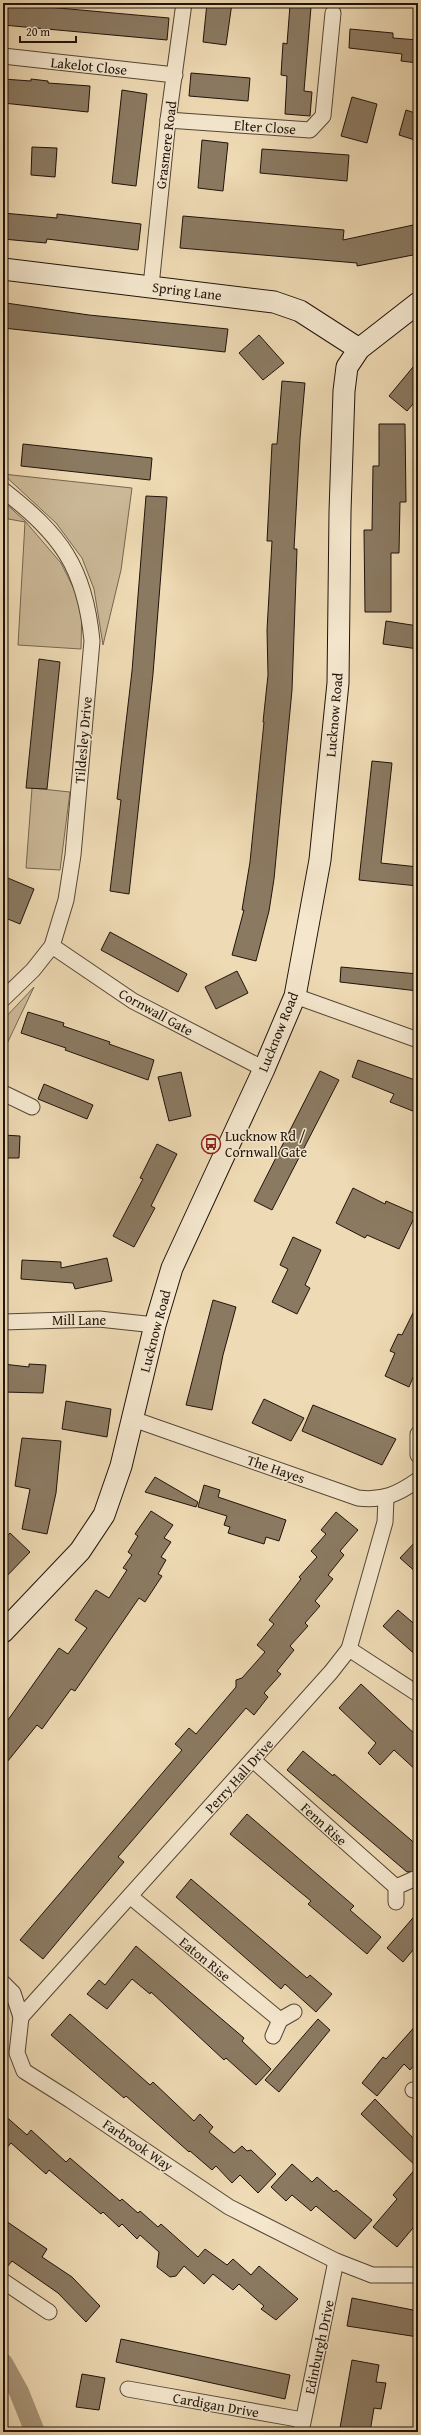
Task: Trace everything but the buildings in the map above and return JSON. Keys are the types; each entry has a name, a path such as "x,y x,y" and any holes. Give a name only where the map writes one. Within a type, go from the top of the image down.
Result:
{"street":[{"name":"Grasmere Road","path":"151,286 168,120 184,3"},
{"name":"Elter Close","path":"168,120 310,130 323,116 333,12"},
{"name":"Lakelot Close","path":"3,56 175,75"},
{"name":"Spring Lane","path":"3,269 274,302 300,311 359,349"},
{"path":"359,349 418,303"},
{"name":"Lucknow Road","path":"3,1632 80,1551 104,1515 121,1466 155,1325 172,1268 264,1069 294,996 320,860 338,683 344,391 348,367 359,349"},
{"name":"Tildesley Drive","path":"3,490 44,524 58,540 81,582 88,607 92,641 73,855 66,900 52,946 33,970 3,999"},
{"name":"Cornwall Gate","path":"52,946 133,1002 264,1069"},
{"path":"294,996 418,1040"},
{"path":"3,1093 32,1107"},
{"name":"Mill Lane","path":"3,1322 99,1319 155,1325"},
{"name":"The Hayes","path":"133,1419 358,1498 373,1500 386,1498 399,1493 418,1480"},
{"path":"418,1434 418,1455"},
{"name":"Perry Hall Drive","path":"21,2017 131,1897 331,1672 349,1649 385,1522 386,1498"},
{"path":"349,1649 418,1694"},
{"name":"Fenn Rise","path":"253,1760 396,1894 414,1879"},
{"name":"Eaton Rise","path":"131,1897 280,2020"},
{"name":"Farbrook Way","path":"3,1983 13,1993 21,2017 16,2053 24,2072 70,2100 229,2207 336,2261"},
{"path":"273,2036 280,2020 294,2012"},
{"path":"336,2261 372,2274 418,2275"},
{"name":"Edinburgh Drive","path":"302,2426 336,2261"},
{"path":"3,2281 49,2312"},
{"name":"Cardigan Drive","path":"128,2390 302,2426"}],"shaded area":[{"path":"3,474 132,488 121,570 103,645 94,589 82,558 56,523"},
{"path":"3,501 25,521 61,563 82,605 81,649 18,645 25,522 3,518"},
{"path":"32,788 70,792 60,870 26,868"},
{"path":"34,987 3,1052 3,1020"}],"waterway":[{"path":"3,2363 19,2392 35,2432"}],"place":[{"name":"Lucknow Rd / Cornwall Gate","path":"211,1144"}]}
